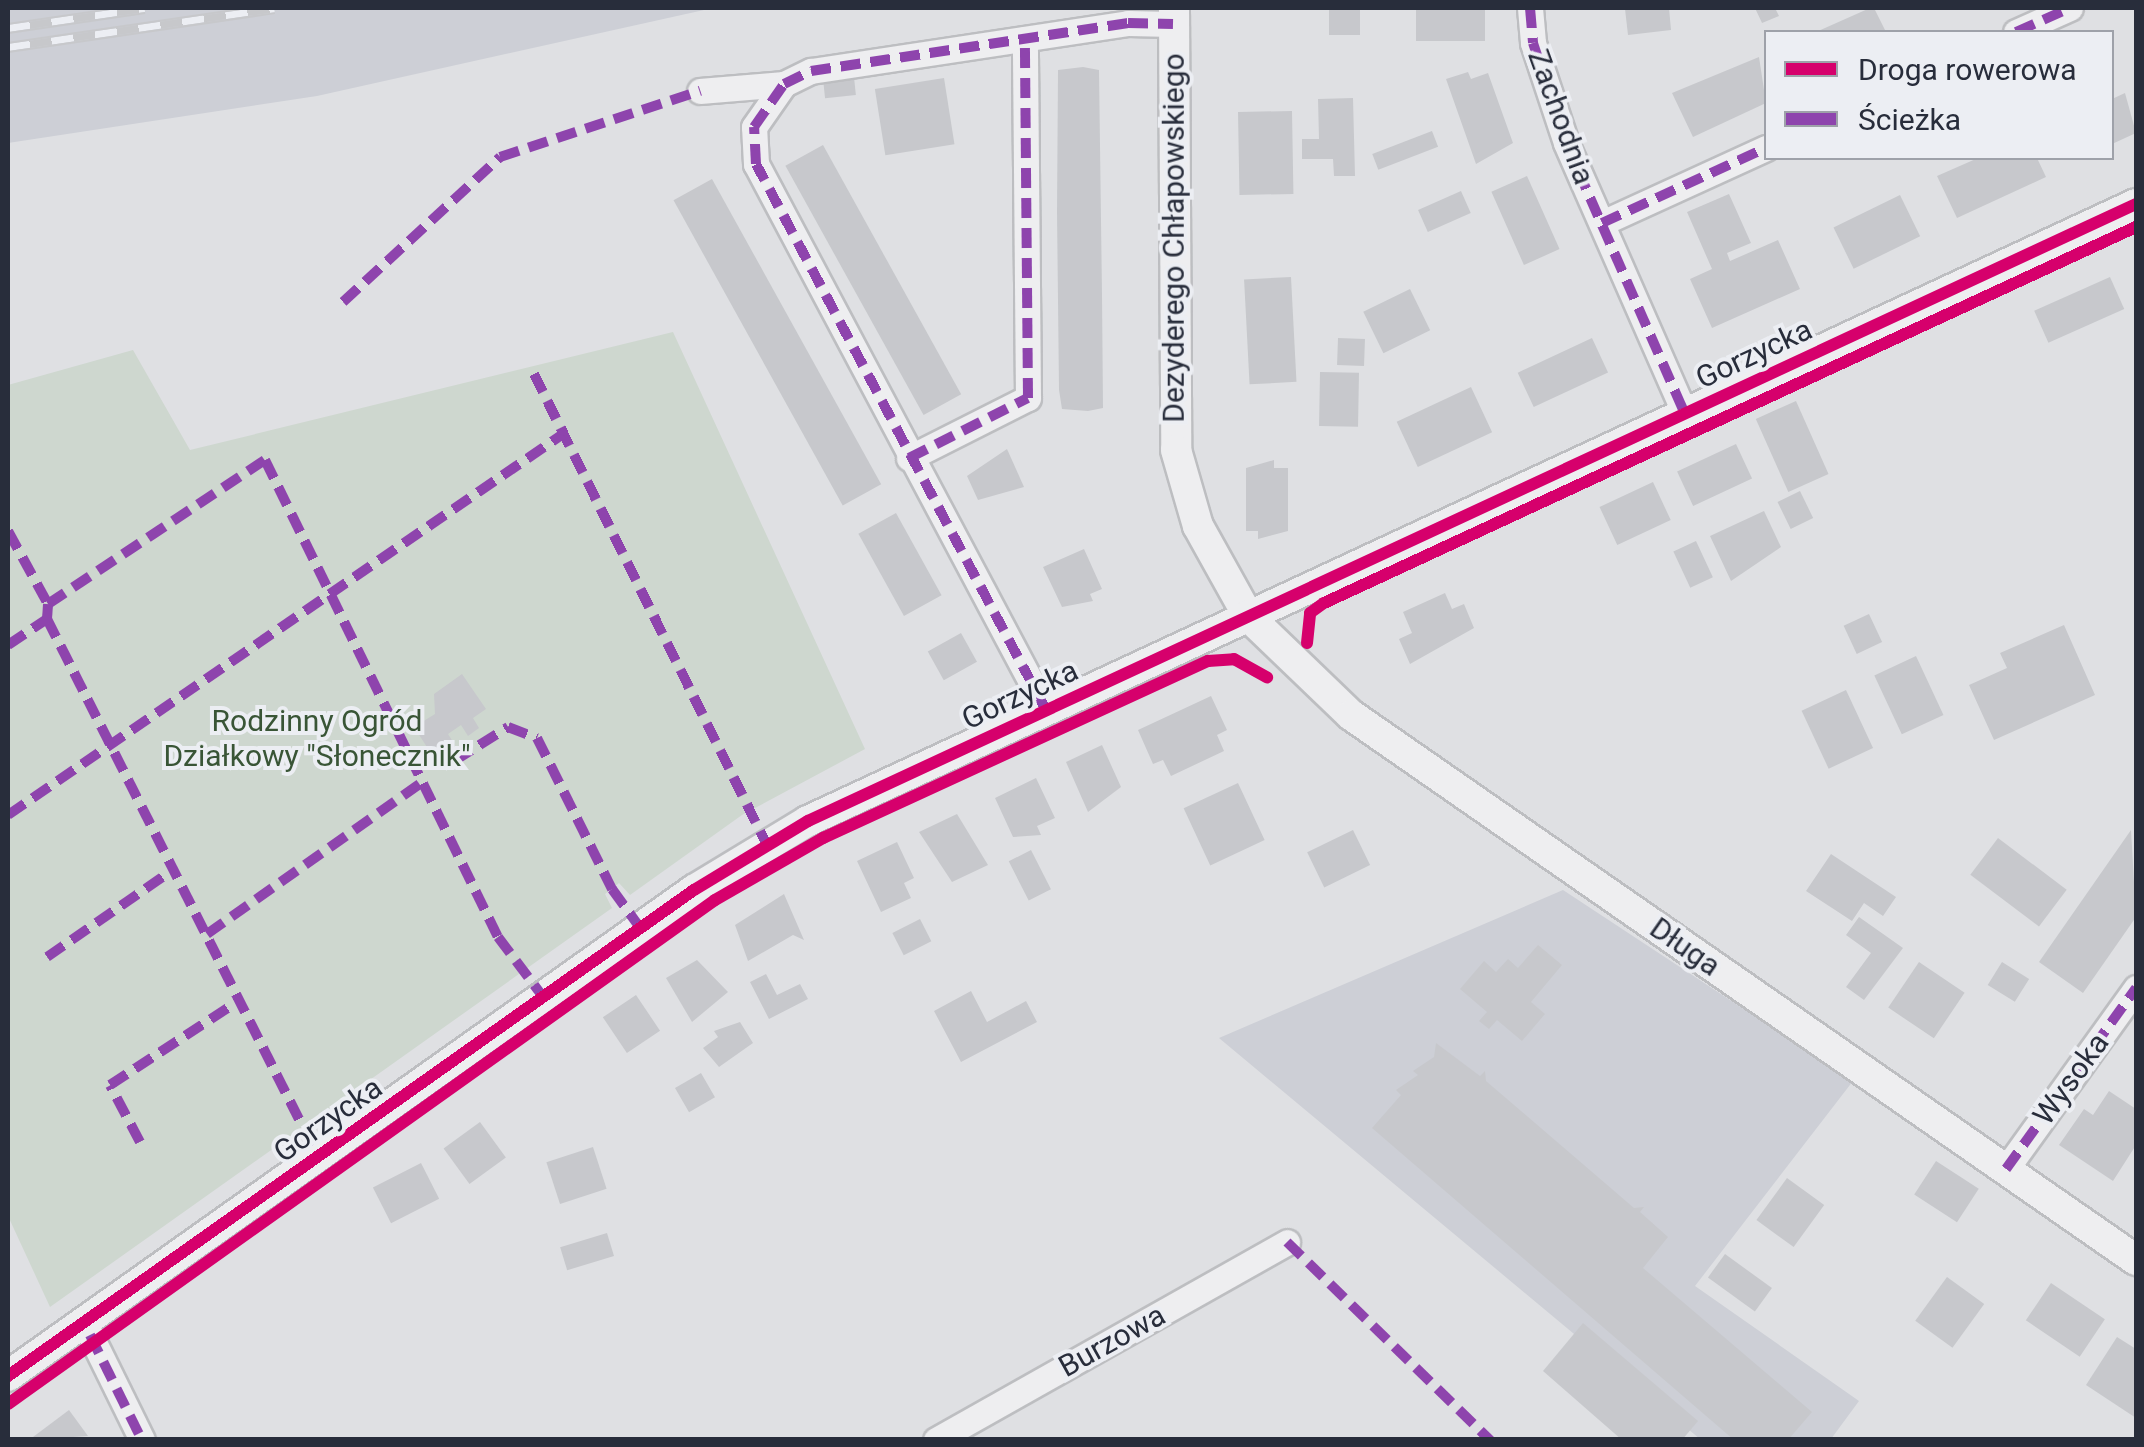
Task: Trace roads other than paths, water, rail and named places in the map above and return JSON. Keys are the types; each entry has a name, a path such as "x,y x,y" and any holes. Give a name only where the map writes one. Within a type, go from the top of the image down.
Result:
{"street":[{"name":"Zachodnia","path":"1530,8 1551,98 1685,414"},
{"path":"2020,30 2070,8"},
{"name":"Dezyderego Chłapowskiego","path":"700,91 784,84 811,71 1173,16 1176,450 1198,526 1248,616"},
{"path":"909,458 1028,398 1025,40"},
{"path":"784,84 754,128 756,164 1046,710"},
{"name":"Zachodnia","path":"1602,224 1764,149"},
{"name":"Gorzycka","path":"8,1376 694,890 808,821 2136,204"},
{"name":"Długa","path":"1248,616 1350,715 2136,1260"},
{"name":"Wysoka","path":"2006,1170 2136,988"},
{"name":"Burzowa","path":"936,1440 1287,1242"},
{"path":"84,1322 142,1440"}],"railway":[{"path":"8,28 145,8"},
{"path":"8,47 274,8"}],"park label":[{"name":"Rodzinny Ogród Działkowy \"Słonecznik\"","path":"317,738"}]}
